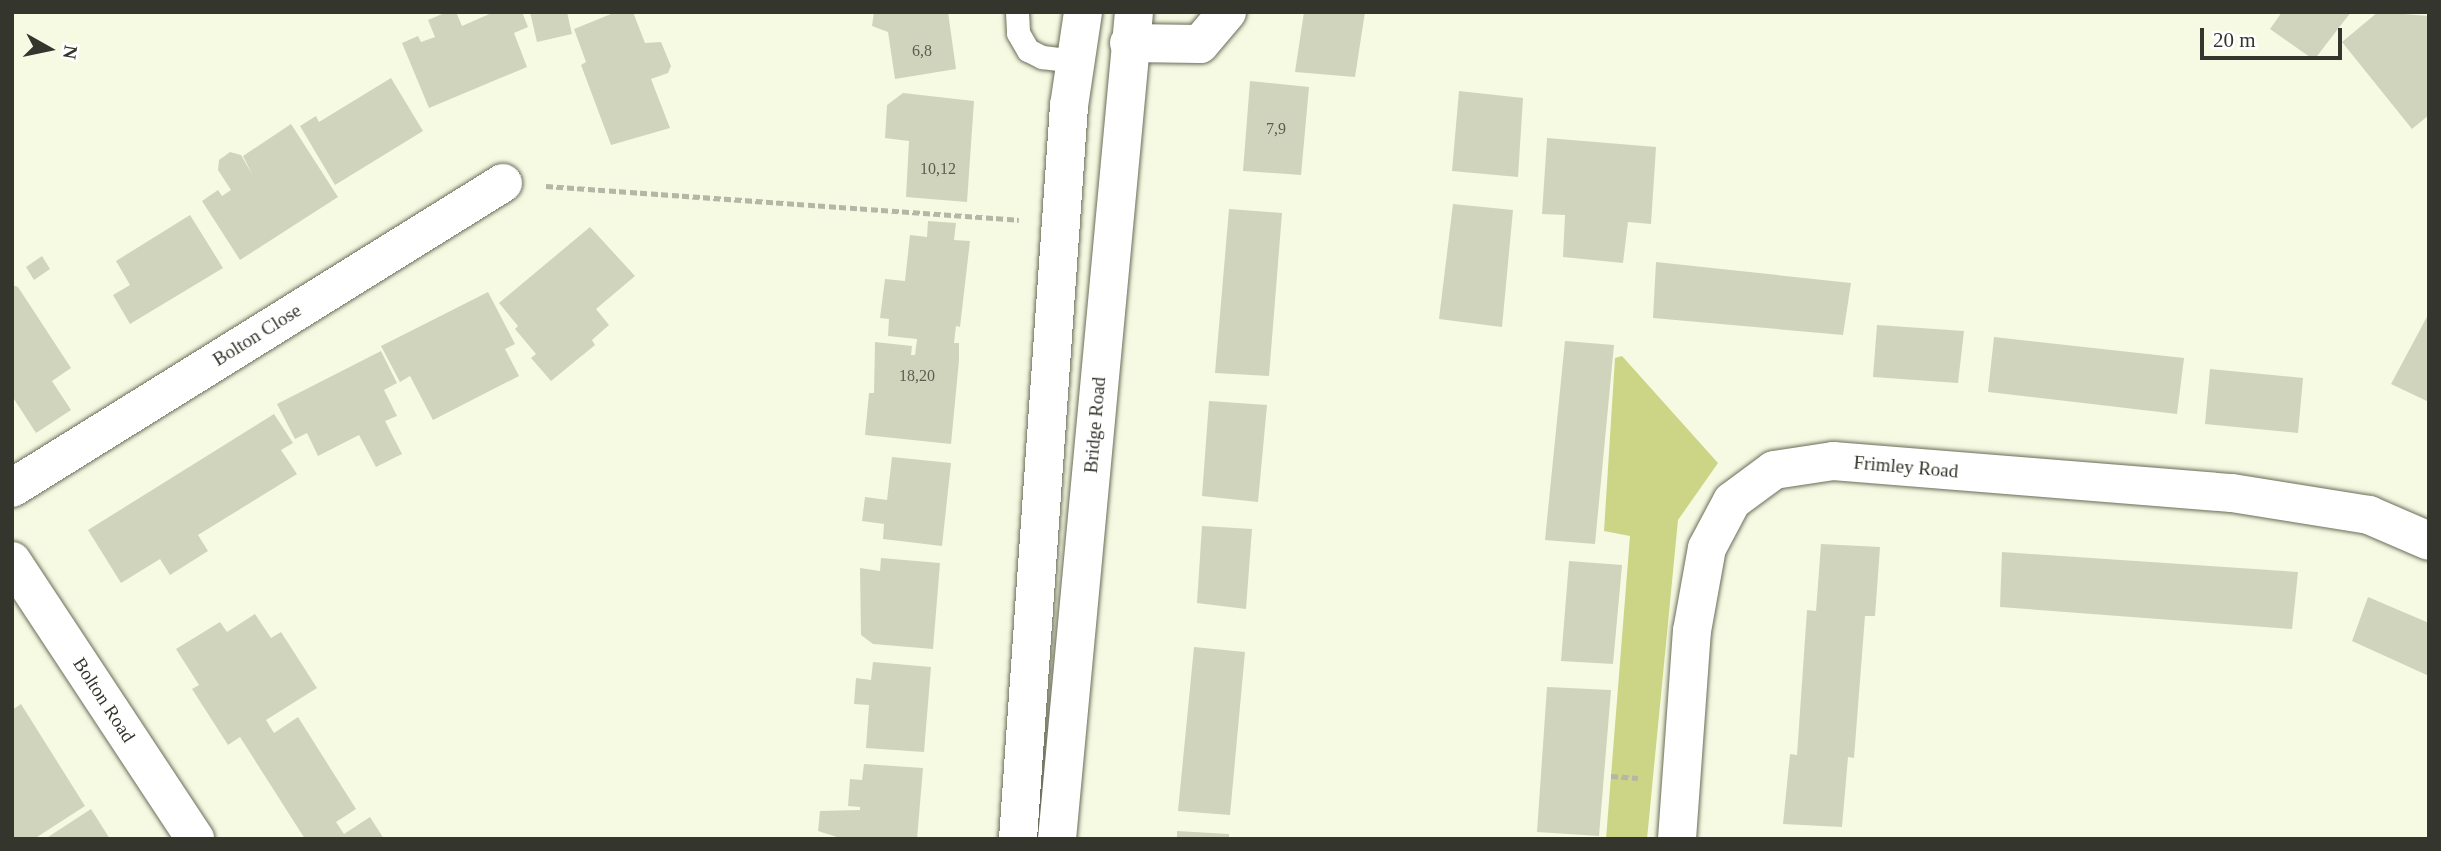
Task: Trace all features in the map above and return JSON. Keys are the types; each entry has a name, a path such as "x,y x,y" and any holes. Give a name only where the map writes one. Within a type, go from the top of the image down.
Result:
{"street":[{"path":"1018,839 1062,223 1075,61 1083,12"},
{"path":"1132,28 1200,44 1227,12"},
{"name":"Bridge Road","path":"1057,839 1132,28"},
{"name":"Bolton Close","path":"12,488 503,183"},
{"name":"Frimley Road","path":"1677,839 1692,631 1707,548 1732,501 1774,470 1833,461 2232,494 2369,515 2429,541"},
{"name":"Bolton Road","path":"12,561 194,839"}],"lane":[{"path":"1017,12 1018,33 1028,50 1042,57 1075,61"}],"path":[{"path":"503,183 1062,223"}],"green space":[{"path":"1622,356 1718,463 1678,520 1647,839 1606,839 1630,536 1604,531 1615,358"}],"building":[{"path":"447,12 456,12 462,26 494,12 522,12 528,27 514,33 527,67 429,108 402,43 418,36 421,42 435,37 428,20"},
{"path":"530,12 567,12 572,34 537,42"},
{"path":"616,12 633,12 645,43 661,42 671,66 668,73 651,79 670,128 611,145 581,65 586,62 574,29"},
{"path":"874,12 948,12 956,69 895,79 888,32 872,26"},
{"path":"1304,12 1365,12 1355,77 1295,72"},
{"path":"2282,12 2351,12 2314,60 2270,29"},
{"path":"2378,12 2429,16 2429,115 2412,129 2342,42"},
{"path":"391,78 423,131 335,185 300,126 316,116 319,122"},
{"path":"1250,81 1309,87 1301,175 1243,171"},
{"path":"1459,91 1523,98 1518,177 1452,171"},
{"path":"903,93 974,101 967,202 906,197 909,141 885,138 887,105"},
{"path":"291,124 338,197 240,260 202,201 218,190 222,196 231,190 218,170 219,160 230,152 241,155 253,176 243,156"},
{"path":"1547,138 1656,147 1651,224 1628,222 1623,263 1563,257 1565,215 1542,214"},
{"path":"1453,204 1513,210 1502,327 1439,319"},
{"path":"1229,209 1282,213 1269,376 1215,373"},
{"path":"190,215 223,268 130,324 113,295 130,285 116,261"},
{"path":"928,221 956,223 954,240 970,241 960,327 956,326 954,343 959,343 959,360 951,444 865,435 869,393 874,393 875,342 912,346 911,355 915,355 917,339 888,336 889,319 880,318 885,279 905,281 910,235 927,237"},
{"path":"590,227 635,276 596,309 609,325 592,340 595,345 551,381 531,358 536,354 515,329 518,326 499,303"},
{"path":"42,256 50,269 34,280 26,267"},
{"path":"1656,262 1851,283 1843,335 1653,318"},
{"path":"12,285 18,287 71,368 52,381 71,410 36,433 12,396"},
{"path":"488,292 515,344 505,349 519,376 433,420 410,376 400,382 381,346"},
{"path":"2429,313 2429,402 2391,384"},
{"path":"1877,325 1964,331 1958,383 1873,377"},
{"path":"1994,337 2184,358 2177,414 1988,392"},
{"path":"1565,341 1614,345 1595,544 1545,540"},
{"path":"381,351 397,383 384,390 397,416 385,421 402,454 376,467 359,435 318,456 307,433 295,439 277,404"},
{"path":"2210,369 2303,378 2298,433 2205,424"},
{"path":"1209,401 1267,405 1258,502 1202,496"},
{"path":"274,414 293,443 281,450 297,474 198,535 208,551 170,575 160,559 121,583 88,530"},
{"path":"892,457 951,463 942,546 883,539 884,524 862,521 865,497 887,500"},
{"path":"1202,526 1252,529 1246,609 1197,603"},
{"path":"1821,544 1880,547 1875,616 1865,616 1854,758 1848,757 1842,827 1783,824 1790,754 1797,755 1807,610 1816,611"},
{"path":"2002,552 2298,572 2292,629 2000,607"},
{"path":"881,558 940,563 933,649 873,644 861,635 860,568 880,571"},
{"path":"1569,561 1622,565 1613,664 1561,661"},
{"path":"2368,597 2429,623 2429,676 2352,641"},
{"path":"255,614 271,638 281,632 317,688 266,720 274,733 298,717 356,809 336,822 344,834 370,817 384,839 305,839 240,737 228,745 192,689 199,685 176,649 220,622 227,632"},
{"path":"1194,647 1245,652 1230,815 1178,811"},
{"path":"873,662 931,667 924,752 866,748 869,705 854,704 856,678 871,680"},
{"path":"1547,687 1611,690 1599,836 1537,832"},
{"path":"21,704 85,806 34,839 12,839 12,710"},
{"path":"864,764 923,768 917,839 843,839 818,831 820,811 860,810 860,807 848,806 850,779 862,780"},
{"path":"91,809 110,839 45,839"},
{"path":"1177,831 1229,834 1229,839 1177,839"}]}
